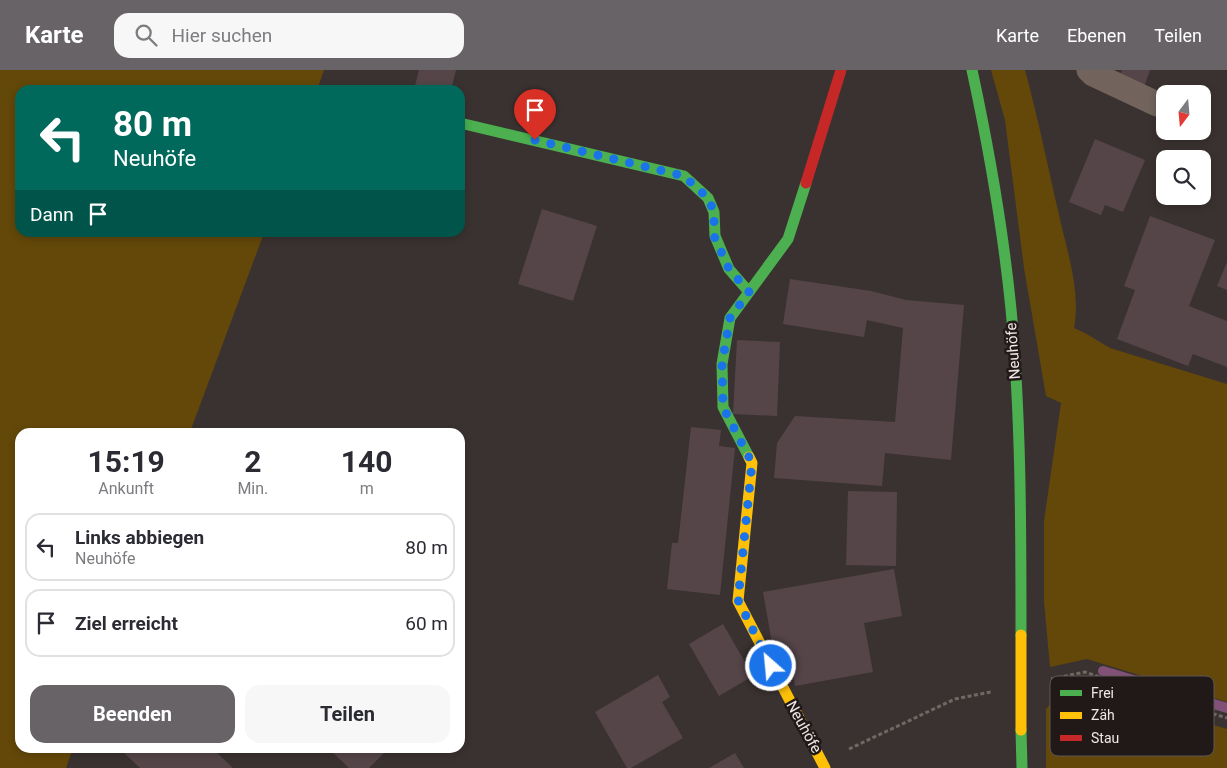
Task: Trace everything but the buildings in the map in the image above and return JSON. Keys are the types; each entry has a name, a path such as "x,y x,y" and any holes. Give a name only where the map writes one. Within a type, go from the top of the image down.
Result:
{"street":[{"name":"Neuhöfe","path":"824,765 738,600 752,463 723,407 722,364 730,318 788,239 841,70"},
{"name":"Neuhöfe","path":"972,70 985,129 1011,310 1017,403 1020,505 1022,768"},
{"path":"1089,70 1093,74 1156,104"},
{"path":"465,124 684,176 708,198 714,212 714,236 729,269 749,292"}],"path":[{"path":"1066,676 1085,672 1097,676"},
{"path":"824,765 955,699 992,691"},
{"path":"1214,714 1227,718"}],"shaded area":[{"path":"0,70 324,70 319,85 15,85 15,237 263,237 191,428 15,428 15,753 71,753 66,768 0,768"},
{"path":"991,70 1025,70 1072,272 1076,300 1074,328 1110,348 1227,384 1227,702 1214,698 1214,676 1142,676 1087,659 1050,667 1044,601 1044,521 1061,403 1046,396 1024,268 1005,120"},
{"path":"1050,704 1050,756 1214,756 1214,725 1227,729 1227,768 1046,768 1046,709"}],"waterway":[{"path":"1103,671 1120,676"},
{"path":"1214,704 1227,708"}],"traffic: fast":[{"path":"972,70 995,189 1011,309 1019,431 1021,635"},
{"path":"465,124 684,176 708,198 714,212 715,236 729,269 749,292"},
{"path":"749,457 723,407 722,364 730,318 788,239 806,183"},
{"path":"1021,730 1022,768"}],"traffic: slow":[{"path":"749,457 752,463 738,601 825,768"},
{"path":"1021,635 1021,730"}],"traffic: jam":[{"path":"806,183 841,70"}],"route":[{"path":"535,140 684,176 708,198 714,212 714,236 729,269 749,292 730,318 722,364 723,407 752,463 738,600 771,666"}]}
